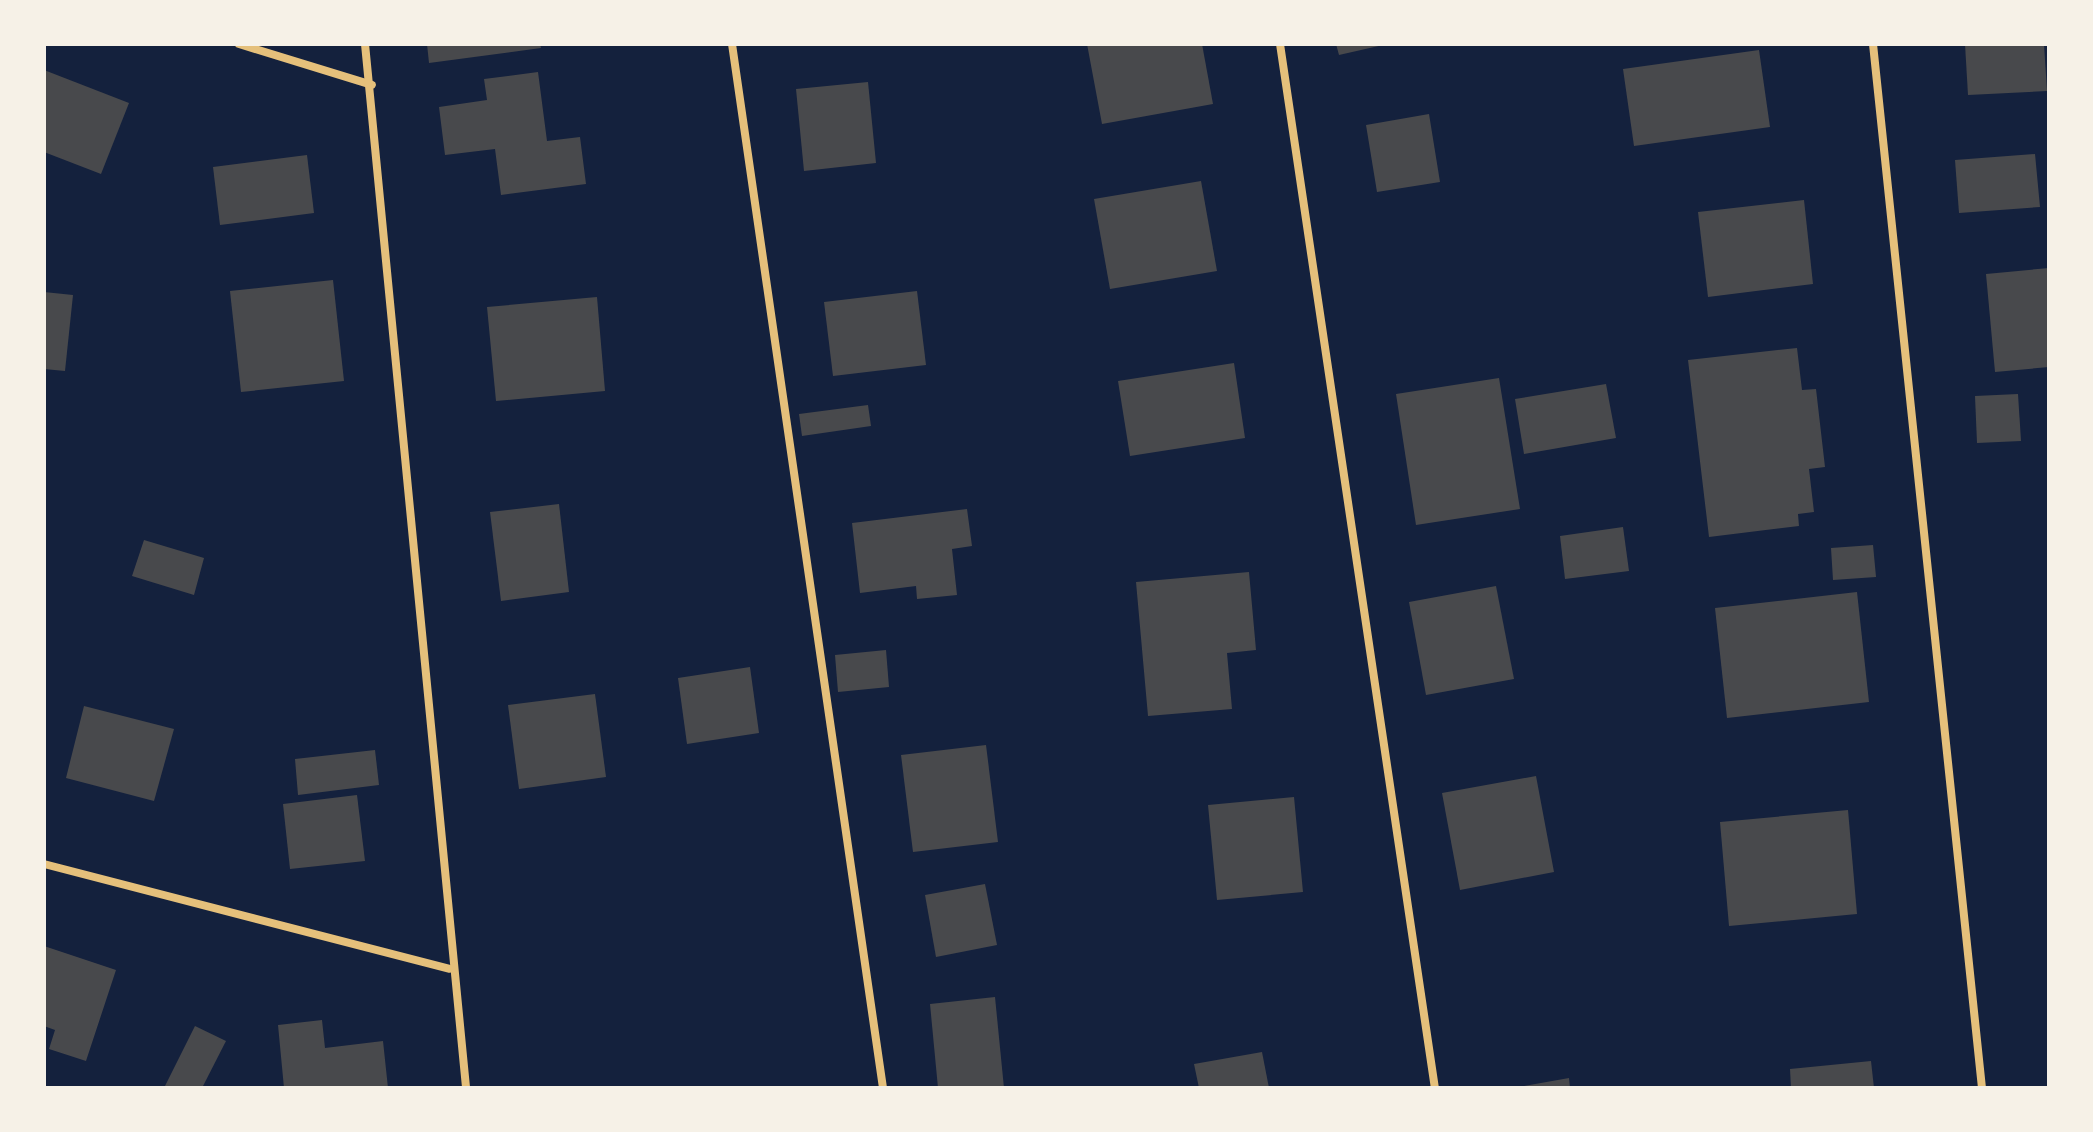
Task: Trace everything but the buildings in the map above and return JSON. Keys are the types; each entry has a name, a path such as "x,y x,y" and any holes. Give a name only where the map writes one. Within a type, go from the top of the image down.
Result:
{"street":[{"path":"239,44 372,85"},
{"path":"365,44 372,85 449,969 466,1088"},
{"path":"732,44 883,1088"},
{"path":"1280,44 1435,1088"},
{"path":"1873,44 1982,1088"},
{"path":"44,864 449,969"}]}
